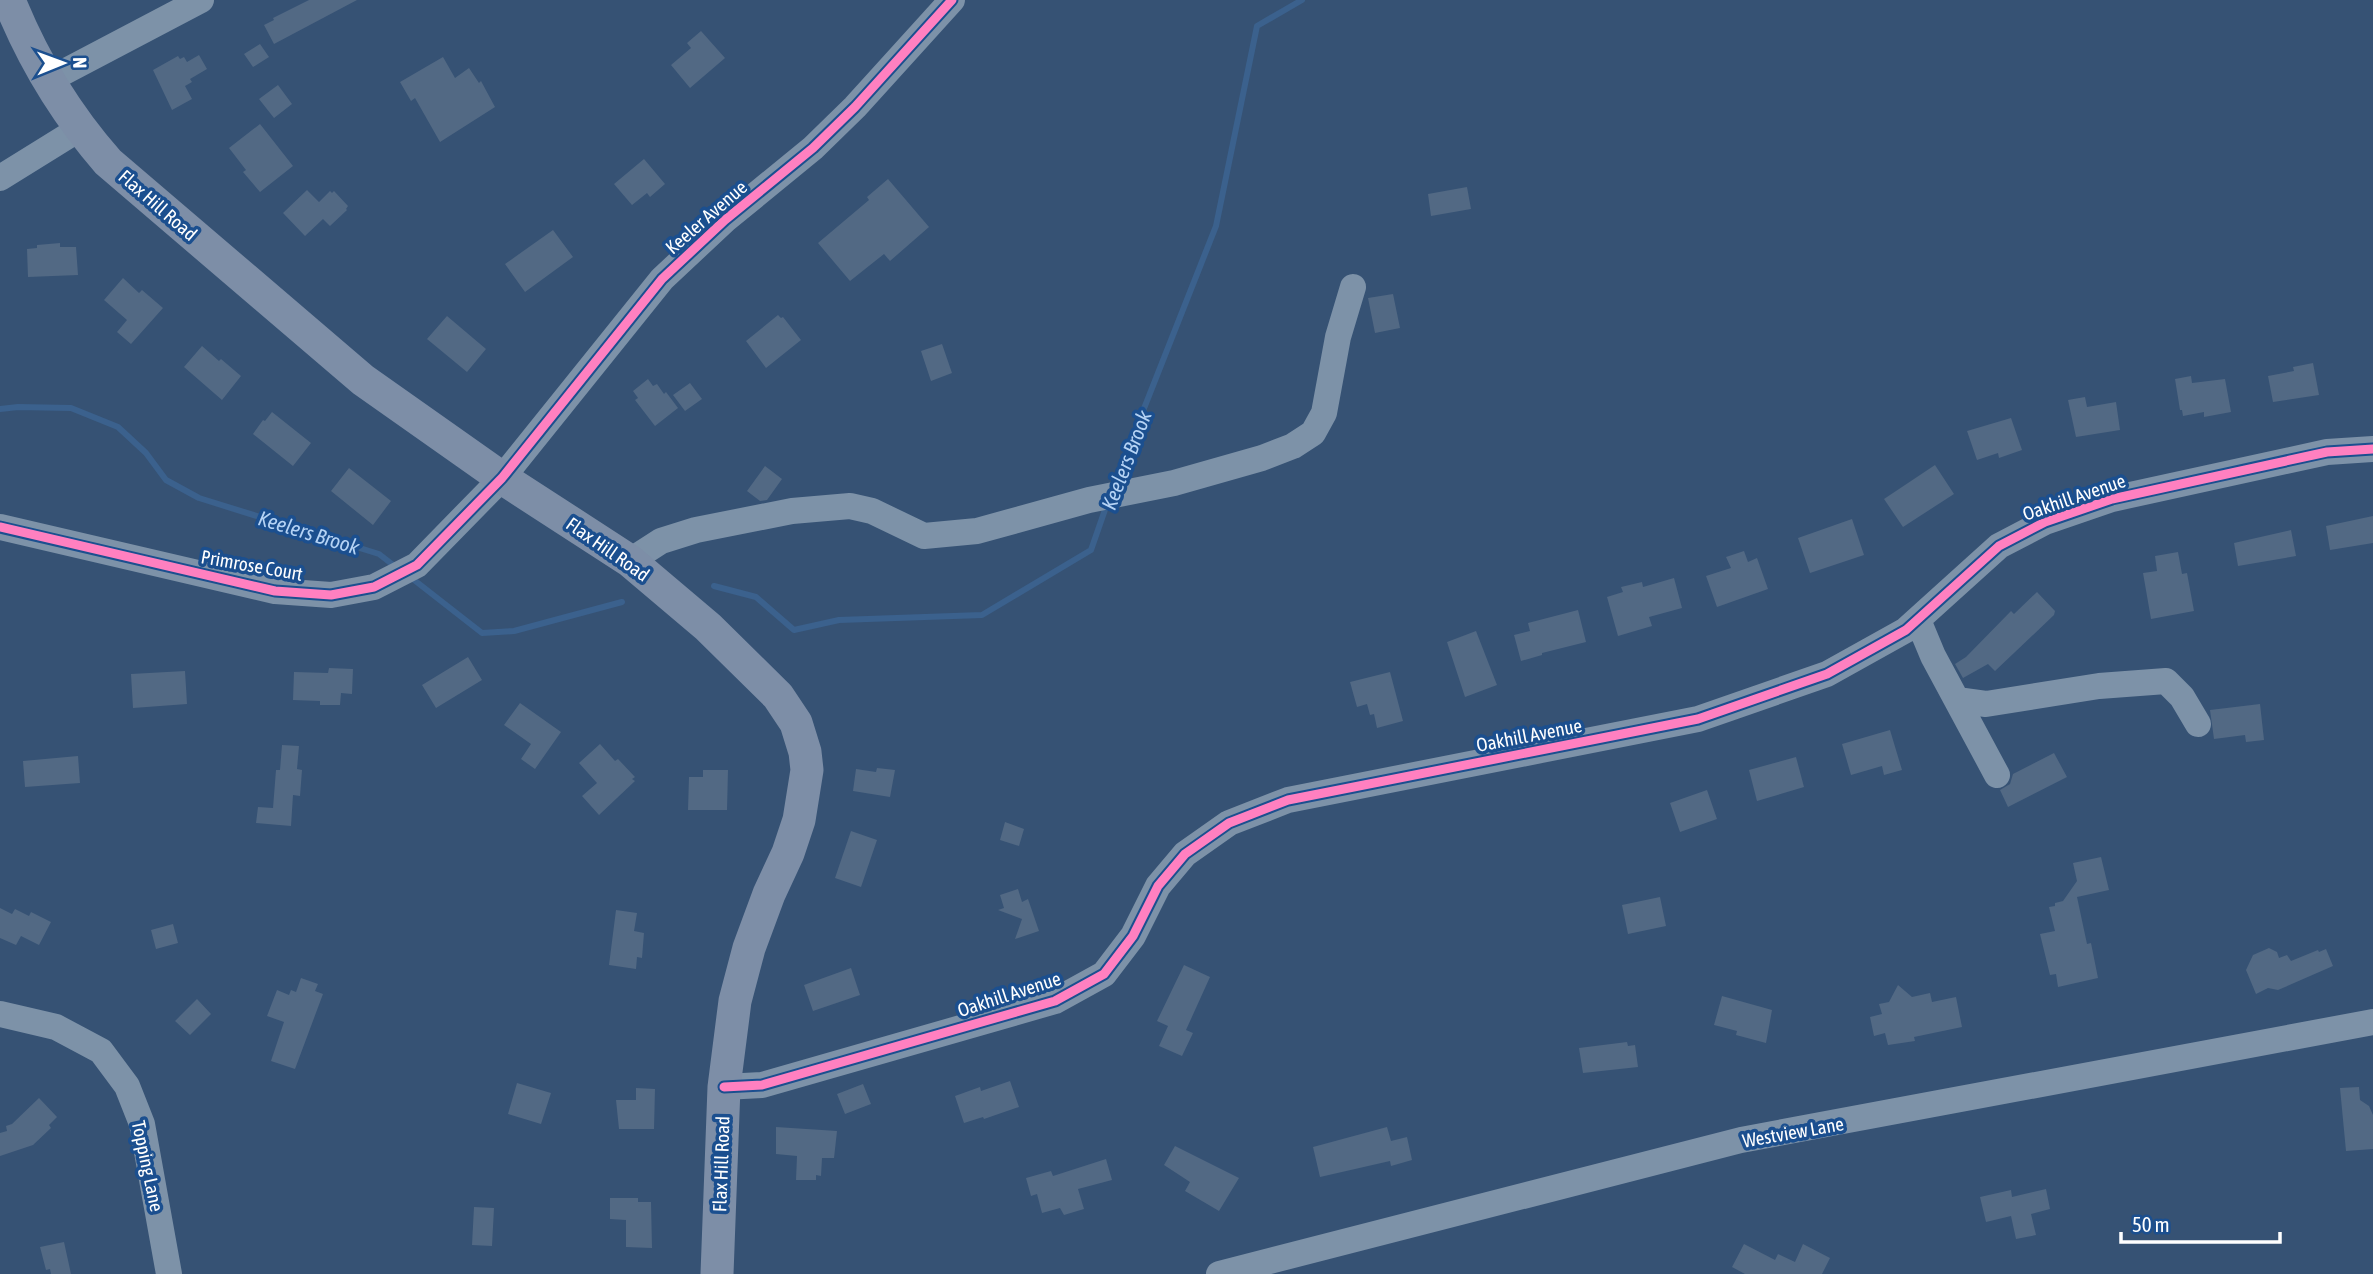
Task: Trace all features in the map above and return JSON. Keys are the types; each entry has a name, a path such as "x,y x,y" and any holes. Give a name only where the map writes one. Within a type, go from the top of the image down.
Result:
{"main road":[{"name":"Flax Hill Road","path":"9,0 47,81 79,129 107,162 363,380 502,478 631,561 708,627 778,696 796,723 805,752 807,770 799,820 749,948 735,1001 724,1087 717,1274"}],"street":[{"path":"47,81 201,0"},
{"name":"Keeler Avenue","path":"502,478 662,279 725,220 813,148 856,107 952,0"},
{"path":"0,178 79,129"},
{"path":"631,561 661,541 696,530 792,511 850,506 872,511 924,536 977,531 1089,500 1132,492 1262,458 1293,446 1313,433 1324,413 1338,337 1353,287"},
{"name":"Oakhill Avenue","path":"724,1087 762,1085 1055,1001 1104,974 1133,936 1158,886 1185,854 1229,823 1288,800 1698,719 1827,674 1906,630 1999,546 2045,522 2112,499 2327,452 2373,449"},
{"name":"Primrose Court","path":"0,527 275,591 331,595 374,587 417,565 502,478"},
{"path":"1917,620 1933,656 1997,775"},
{"path":"1957,700 1986,704 2099,686 2166,681 2182,697 2198,724"},
{"name":"Topping Lane","path":"0,1014 56,1027 101,1051 127,1086 142,1124 169,1274"},
{"name":"Westview Lane","path":"1220,1274 1741,1140 2373,1021"}],"building":[{"path":"309,0 357,0 274,44 264,25"},
{"path":"701,31 725,58 690,88 671,65 691,48 687,43"},
{"path":"260,44 269,57 253,67 244,54"},
{"path":"199,55 207,69 190,79 192,82 185,86 192,99 172,110 153,70 178,56 180,59 184,57 187,62"},
{"path":"443,57 455,78 469,68 479,83 481,81 495,107 440,142 415,98 411,101 400,82"},
{"path":"278,85 292,104 274,118 259,99"},
{"path":"260,124 293,166 260,192 243,172 246,170 229,148"},
{"path":"644,159 665,184 650,197 647,193 632,205 614,184"},
{"path":"888,179 929,227 890,261 884,254 850,281 818,243 869,200 867,197"},
{"path":"1467,187 1471,209 1431,216 1428,194"},
{"path":"307,190 319,202 330,191 334,191 348,206 330,226 323,219 305,236 283,213"},
{"path":"553,230 573,257 525,292 505,264"},
{"path":"60,243 60,247 76,247 78,275 28,277 27,249 37,248 37,245"},
{"path":"123,278 139,293 142,290 163,308 131,344 117,332 127,320 104,300"},
{"path":"1393,294 1400,328 1375,333 1368,298"},
{"path":"778,315 783,317 801,340 766,368 746,341"},
{"path":"447,316 486,349 467,372 427,339"},
{"path":"942,344 952,373 931,381 921,351"},
{"path":"202,346 241,376 222,400 184,367"},
{"path":"2313,363 2319,395 2273,402 2268,376 2294,371 2293,367"},
{"path":"2191,376 2192,383 2225,379 2231,412 2204,417 2204,412 2183,416 2175,379"},
{"path":"648,379 653,386 657,384 664,394 666,392 678,408 655,426 635,400 638,398 633,391"},
{"path":"690,383 702,399 685,411 673,395"},
{"path":"2085,397 2087,407 2116,402 2120,430 2076,437 2068,400"},
{"path":"272,412 311,443 293,466 253,434"},
{"path":"2011,418 2022,450 1999,458 1998,453 1977,460 1967,431"},
{"path":"1935,465 1954,494 1903,527 1884,499"},
{"path":"765,466 782,479 767,500 760,501 747,491"},
{"path":"349,468 391,501 373,525 331,491"},
{"path":"2373,516 2373,543 2330,550 2326,526"},
{"path":"1852,519 1864,555 1810,573 1798,538"},
{"path":"2291,530 2296,556 2238,566 2234,543"},
{"path":"1744,551 1748,562 1757,558 1768,589 1717,607 1706,576 1731,568 1726,557"},
{"path":"2178,552 2182,574 2187,573 2194,611 2151,619 2143,573 2157,571 2155,556"},
{"path":"1674,578 1682,608 1649,617 1652,626 1618,636 1607,597 1623,592 1621,587 1642,582 1643,587"},
{"path":"2037,592 2055,611 2054,615 1995,671 1988,664 1963,678 1955,664 1966,657 2011,611 2014,614"},
{"path":"1578,610 1586,642 1521,661 1514,635 1530,631 1528,623"},
{"path":"1476,631 1497,685 1465,697 1447,642"},
{"path":"468,657 482,680 436,708 422,685"},
{"path":"329,668 353,669 352,694 341,693 340,705 320,705 320,701 293,700 294,672 328,673"},
{"path":"185,671 187,704 133,708 131,674"},
{"path":"1390,672 1403,721 1377,728 1374,714 1370,715 1367,704 1357,707 1350,682"},
{"path":"520,703 561,732 535,769 521,759 531,744 504,725"},
{"path":"2260,704 2264,740 2246,742 2245,735 2214,739 2210,710"},
{"path":"1890,730 1902,770 1884,775 1882,766 1851,775 1842,744"},
{"path":"600,744 615,761 618,759 635,777 632,779 635,781 599,815 582,796 597,783 579,763"},
{"path":"282,745 299,746 297,769 302,770 300,796 293,795 291,826 256,823 258,807 273,808 276,770 280,770"},
{"path":"2054,753 2067,777 2008,807 2000,790 2010,784 2013,774"},
{"path":"78,756 80,783 25,787 23,761"},
{"path":"1796,757 1804,787 1757,801 1749,770"},
{"path":"877,768 895,770 890,797 853,791 856,769 876,772"},
{"path":"703,770 728,770 727,810 688,810 689,777 703,777"},
{"path":"1707,790 1717,819 1680,832 1670,803"},
{"path":"1005,822 1024,829 1019,846 1000,840"},
{"path":"851,831 877,840 861,887 835,878"},
{"path":"2101,857 2109,890 2077,897 2087,944 2091,943 2098,978 2058,987 2056,974 2050,975 2040,934 2055,931 2049,907 2063,901 2077,881 2073,863"},
{"path":"1018,889 1022,902 1028,899 1039,931 1015,939 1022,919 998,910 1004,908 1000,895"},
{"path":"1660,897 1666,926 1628,934 1622,905"},
{"path":"0,908 12,914 15,909 29,916 31,912 51,922 39,945 21,936 16,945 0,938"},
{"path":"616,910 637,913 634,931 644,933 642,958 637,957 636,969 609,965"},
{"path":"173,924 178,943 156,949 151,930"},
{"path":"2269,948 2277,952 2279,958 2287,955 2291,961 2326,949 2333,966 2278,990 2268,988 2256,994 2246,970 2253,955"},
{"path":"1184,965 1210,977 1186,1030 1193,1033 1182,1056 1159,1046 1168,1026 1157,1021"},
{"path":"851,968 860,995 813,1011 804,985"},
{"path":"301,978 318,984 315,991 323,994 295,1069 271,1061 284,1022 267,1016 277,990 289,995 291,990 296,992"},
{"path":"1898,985 1912,997 1930,993 1932,1002 1956,997 1962,1027 1914,1037 1915,1041 1888,1045 1885,1033 1874,1036 1870,1017 1882,1014 1879,1004 1889,1002"},
{"path":"1722,996 1772,1010 1766,1043 1736,1035 1737,1031 1714,1025"},
{"path":"197,999 211,1014 190,1035 175,1021"},
{"path":"1627,1042 1628,1046 1635,1045 1638,1067 1583,1073 1579,1048"},
{"path":"1010,1081 1019,1107 964,1123 955,1096 980,1087 981,1091"},
{"path":"517,1083 551,1093 541,1124 508,1114"},
{"path":"863,1084 871,1104 845,1114 837,1094"},
{"path":"2359,1087 2360,1100 2369,1106 2373,1115 2373,1149 2346,1151 2340,1088"},
{"path":"636,1088 655,1089 654,1129 619,1129 616,1100 636,1100"},
{"path":"39,1098 57,1117 49,1125 51,1128 33,1145 0,1156 0,1133 7,1131 6,1126 12,1124"},
{"path":"776,1127 837,1131 834,1158 822,1158 821,1176 816,1175 816,1180 796,1180 797,1156 776,1154"},
{"path":"1387,1127 1391,1141 1407,1137 1412,1160 1391,1166 1390,1161 1320,1177 1313,1147"},
{"path":"1175,1146 1239,1178 1219,1211 1185,1191 1190,1182 1164,1165"},
{"path":"1106,1159 1112,1180 1078,1189 1084,1209 1064,1215 1060,1208 1042,1213 1037,1194 1031,1196 1026,1178 1051,1171 1053,1176"},
{"path":"2046,1189 2050,1209 2031,1214 2036,1235 2016,1239 2011,1216 1986,1222 1980,1197 2011,1190 2012,1197"},
{"path":"610,1198 638,1198 638,1202 651,1202 652,1248 626,1247 626,1220 610,1219"},
{"path":"474,1207 494,1208 492,1246 472,1245"},
{"path":"64,1242 71,1274 51,1274 50,1269 46,1270 40,1247"},
{"path":"1744,1244 1775,1260 1778,1254 1795,1262 1803,1244 1830,1258 1822,1274 1745,1274 1732,1267"}],"waterway":[{"name":"Keelers Brook","path":"1113,487 1216,226 1257,26 1302,0"},
{"name":"Keelers Brook","path":"0,409 71,408 118,427 146,453 166,480 199,498 379,554 397,568"},
{"name":"Keelers Brook","path":"714,586 756,597 794,630 839,620 982,615 1091,550 1107,504"},
{"name":"Keelers Brook","path":"409,576 482,633 514,631 622,602"}],"cycle path":[{"path":"0,527 275,591 331,595 374,587 417,565 502,478 662,279 725,220 813,148 855,107 952,0"},
{"path":"724,1087 762,1085 1055,1001 1104,974 1133,936 1158,886 1185,854 1229,823 1288,800 1698,719 1827,674 1906,630 1999,546 2045,522 2112,499 2327,452 2373,449"}]}
